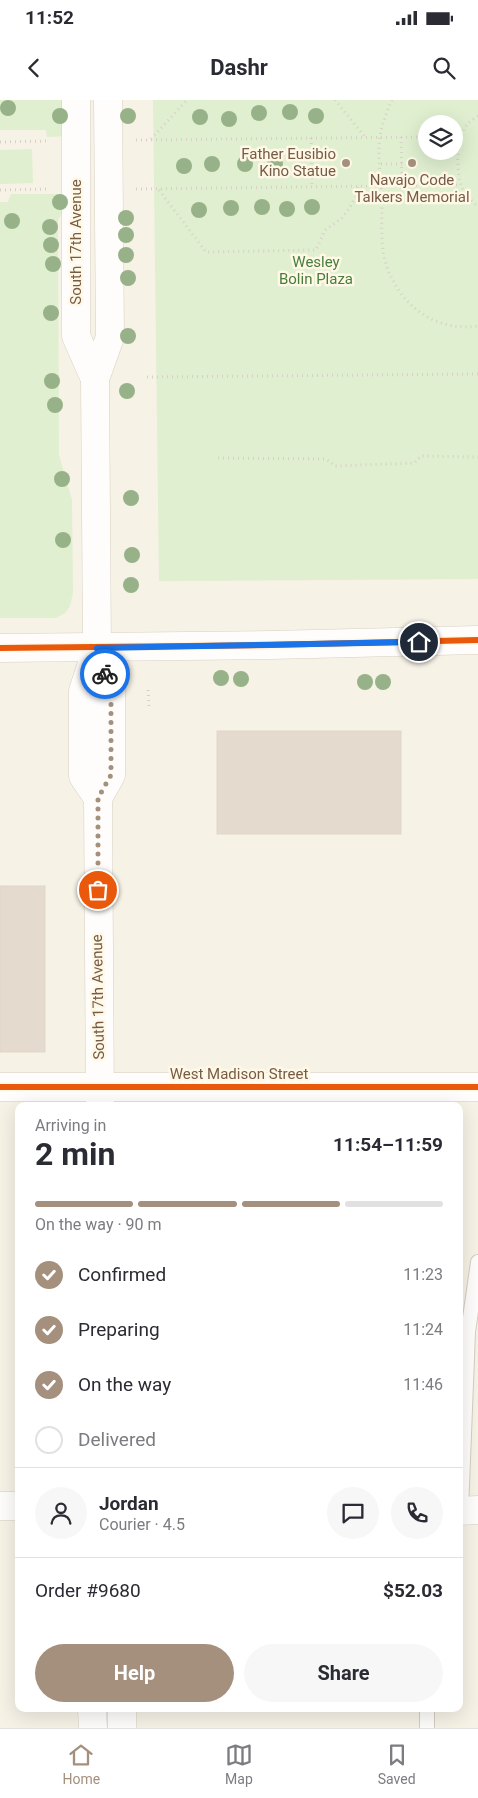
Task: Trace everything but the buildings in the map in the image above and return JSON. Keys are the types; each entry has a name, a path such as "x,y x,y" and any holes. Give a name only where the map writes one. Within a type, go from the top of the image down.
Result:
{"main road":[{"name":"South 17th Avenue","path":"76,100 76,336 95,379"},
{"name":"South 17th Avenue","path":"100,1096 98,798 83,776 83,691 97,648 95,379 110,337 108,100"},
{"path":"0,648 340,644 478,640"},
{"name":"West Madison Street","path":"0,1087 100,1096 478,1087"},
{"path":"0,1506 15,1506"},
{"path":"92,1712 93,1728"},
{"path":"122,1712 122,1728"}],"lane":[{"path":"466,1510 468,1332 478,1262"},
{"path":"427,1712 427,1728"}],"path":[{"path":"151,140 187,100"},
{"path":"335,100 366,138"},
{"path":"392,100 380,138 383,250 392,281 400,294 422,314 436,322 455,326 478,326"},
{"path":"463,134 468,123 478,116"},
{"path":"402,137 402,186"},
{"path":"108,140 418,137"},
{"path":"311,138 312,187"},
{"path":"0,142 77,141"},
{"path":"458,160 461,185 464,192 478,207"},
{"path":"381,164 402,164"},
{"path":"108,189 461,185"},
{"path":"159,189 206,252 226,252 316,250 325,230 341,219 348,210 357,195 358,186"},
{"path":"0,190 76,190"},
{"path":"147,377 478,374"},
{"path":"218,458 326,459 335,466 414,463 421,456 478,457"},
{"path":"148,690 148,707"}],"green space":[{"path":"0,100 69,100 69,136 47,137 46,130 0,130"},
{"name":"Wesley Bolin Plaza","path":"153,100 478,100 478,579 159,581"},
{"path":"32,149 33,183 0,184 0,150"},
{"path":"11,194 70,194 68,212 61,215 58,220 59,455 72,500 73,593 70,606 65,613 56,618 0,618 0,202 8,202"}],"cycle path":[{"path":"0,648 271,645 478,640"},
{"path":"0,1087 478,1087"}],"way so far":[{"path":"98,890 98,798 111,775 111,691 105,674"}],"place":[{"name":"Father Eusibio Kino Statue","path":"346,163"},
{"name":"Navajo Code Talkers Memorial","path":"412,163"}],"route":[{"path":"105,674 97,648 419,642"}]}
